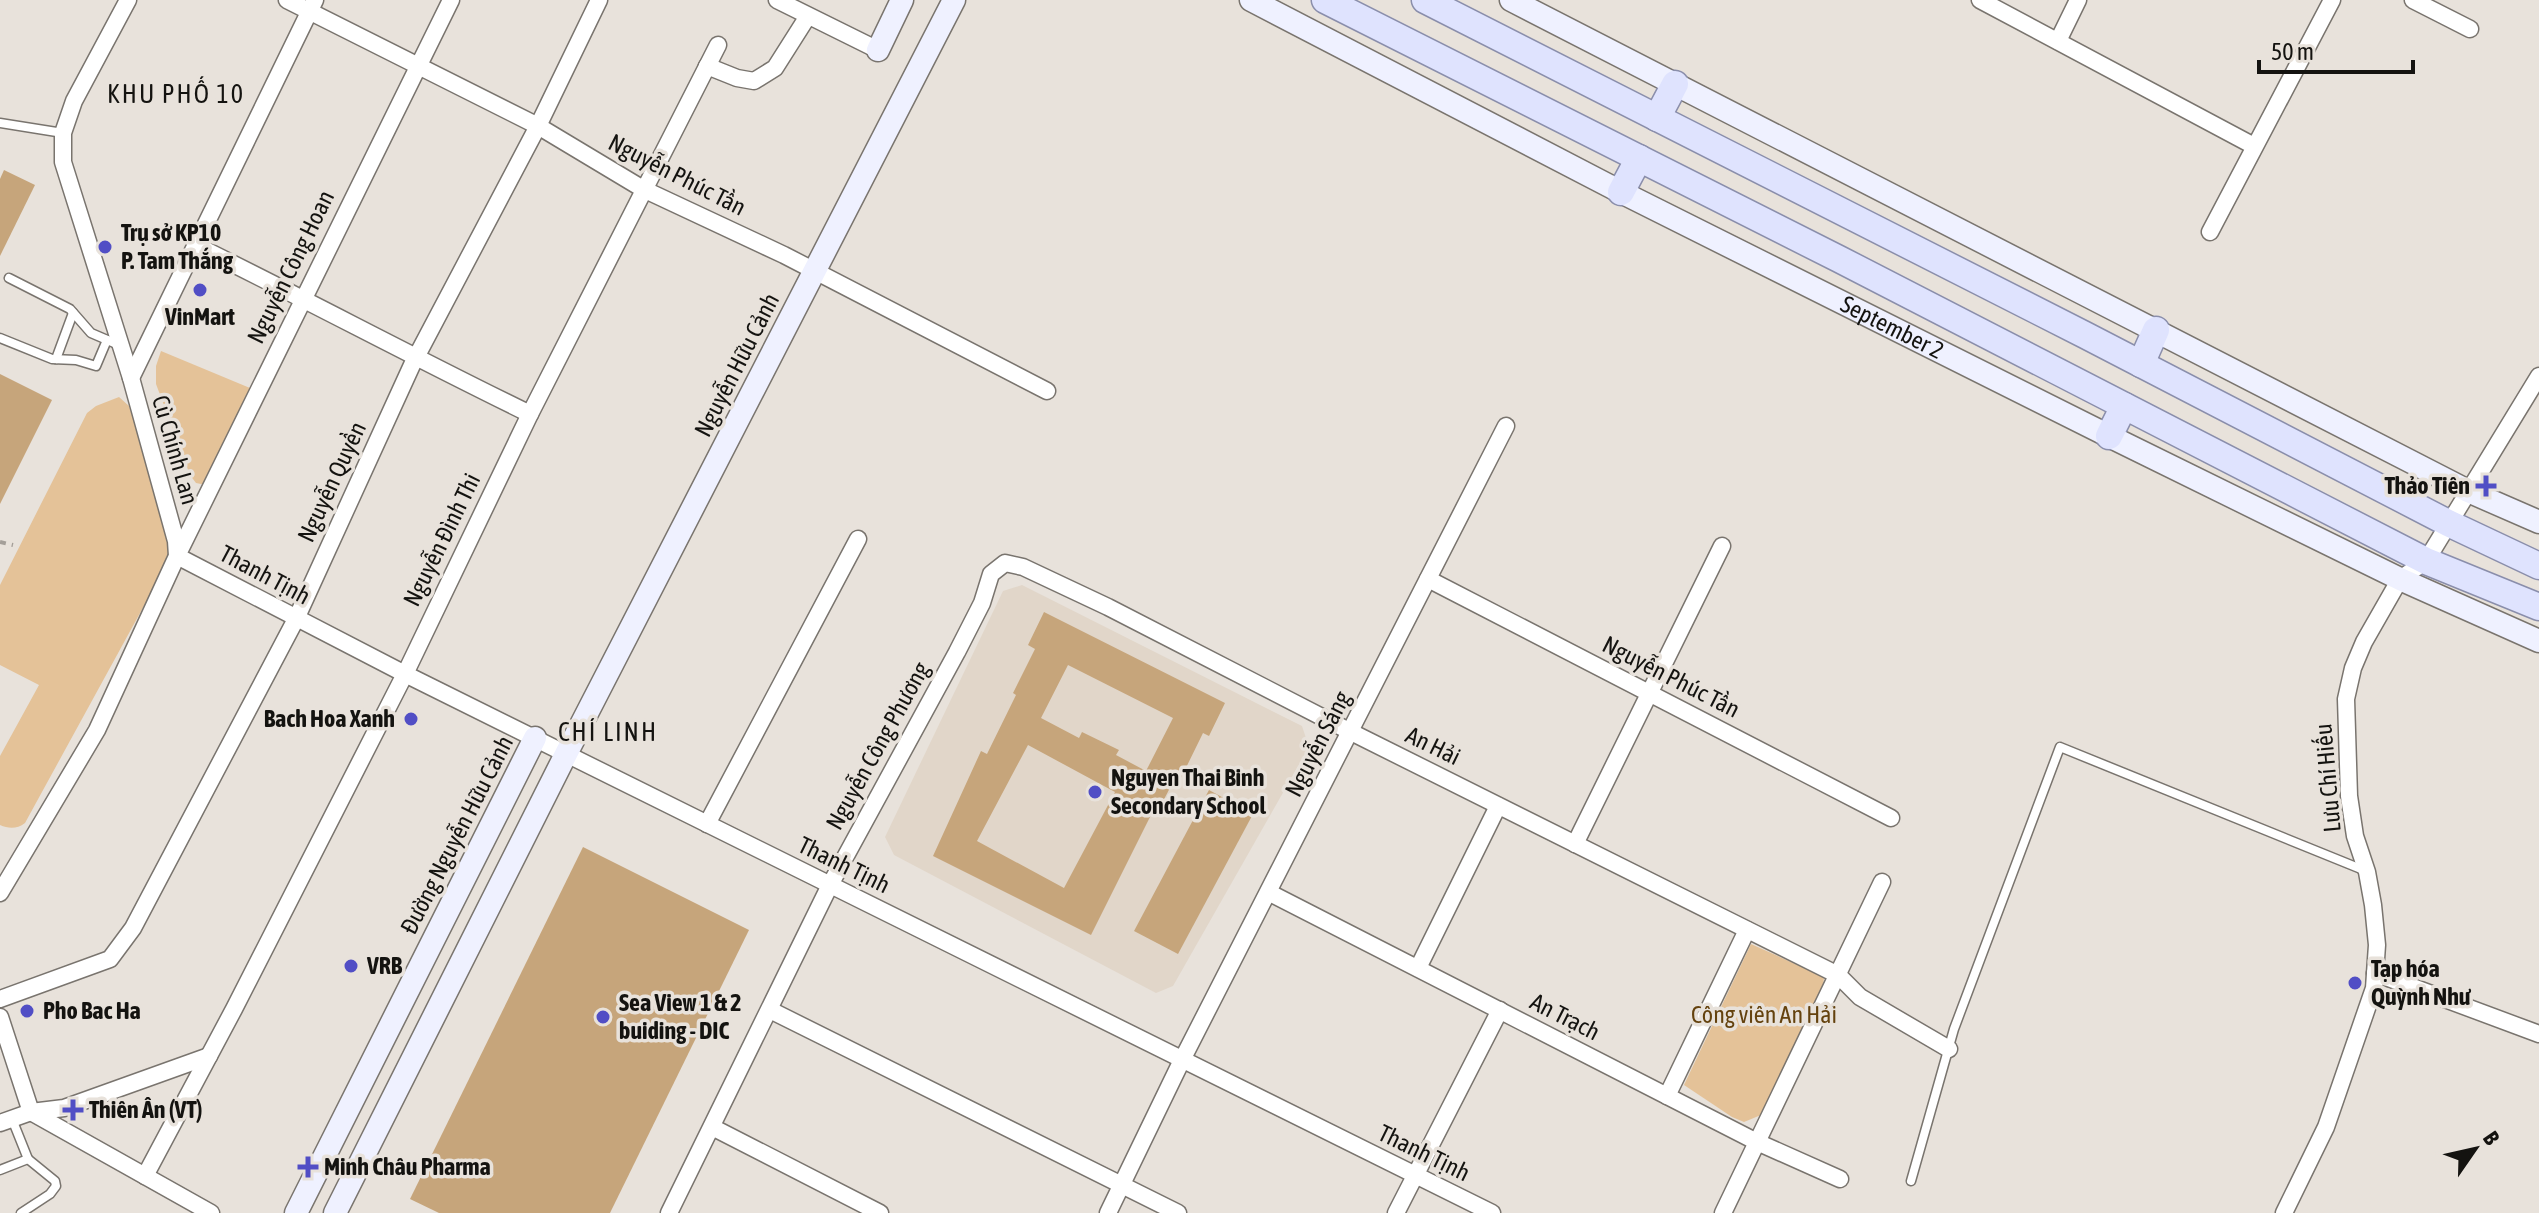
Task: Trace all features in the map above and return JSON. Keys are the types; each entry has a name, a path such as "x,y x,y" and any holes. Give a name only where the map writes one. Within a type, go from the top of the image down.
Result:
{"main road":[{"path":"878,50 902,0"},
{"name":"Nguyễn Hữu Cảnh","path":"566,754 954,0"},
{"name":"September 2","path":"1251,0 1621,192 2109,436 2400,579 2539,641"},
{"name":"September 2","path":"1325,0 2426,561 2539,607"},
{"path":"1425,0 2448,523 2539,566"},
{"path":"1511,0 2468,491 2539,522"},
{"path":"1657,118 1675,84"},
{"path":"1621,192 1639,158"},
{"path":"2141,364 2156,330"},
{"path":"2109,436 2124,406"},
{"name":"Đường Nguyễn Hữu Cảnh","path":"296,1213 535,738"},
{"path":"335,1213 566,754"}],"street":[{"name":"Cù Chính Lan","path":"128,0 74,101 63,133 63,162 114,343 131,378 176,541 177,556"},
{"name":"Nguyễn Phúc Tần","path":"287,0 312,6 418,66 538,126 643,189 784,255 1047,391"},
{"name":"Nguyễn Công Hoan","path":"177,556 451,0"},
{"name":"Nguyễn Quyền","path":"0,999 110,959 133,928 296,619 416,358 538,126 599,0"},
{"path":"777,0 878,50"},
{"path":"1980,0 2254,146"},
{"path":"2058,41 2078,0"},
{"path":"2210,232 2332,0"},
{"path":"2413,0 2470,29"},
{"path":"131,378 312,6"},
{"path":"707,66 754,81 775,68 808,16"},
{"name":"Nguyễn Đình Thi","path":"145,1176 405,674 530,414 718,45"},
{"path":"195,245 530,414"},
{"name":"Lưu Chí Hiếu","path":"2284,1213 2326,1127 2374,988 2377,945 2367,872 2355,836 2349,796 2346,699 2353,668 2364,642 2400,579 2426,561 2539,376"},
{"name":"Nguyễn Sáng","path":"1108,1213 1182,1060 1506,426"},
{"path":"707,824 858,539"},
{"path":"1575,844 1722,546"},
{"path":"0,893 97,730 177,556"},
{"name":"Thanh Tịnh","path":"177,556 405,674 1492,1213"},
{"name":"An Hải","path":"1005,563 1023,567 1108,607 1838,975 1860,997 1949,1049"},
{"name":"Nguyễn Công Phương","path":"669,1213 830,885 970,628 991,574 1005,563"},
{"name":"Nguyễn Phúc Tần","path":"1428,579 1891,818"},
{"path":"1418,968 1498,806"},
{"path":"1723,1213 1882,882"},
{"name":"An Trạch","path":"1270,893 1757,1142 1840,1179"},
{"path":"1667,1096 1747,930"},
{"path":"2375,973 2539,1034"},
{"path":"770,1010 1178,1213"},
{"path":"1396,1213 1500,1010"},
{"path":"0,1017 31,1112 211,1213"},
{"path":"6,1121 31,1112 64,1108 209,1056"},
{"path":"712,1127 880,1213"}],"lane":[{"path":"0,123 40,132 63,133"},
{"path":"0,338 56,359 76,360 96,366 114,343 91,333 70,309 9,278"},
{"path":"56,359 73,313"},
{"path":"1911,1181 1949,1049 2060,747 2367,872"},
{"path":"6,1121 28,1159 55,1181 56,1186 50,1194 21,1213"},
{"path":"0,1170 28,1159"}],"path":[{"path":"0,542 13,545"}],"shaded area":[{"name":"Nguyen Thai Binh Secondary School","path":"1022,585 1302,726 1309,747 1173,986 1156,993 894,855 885,837 1003,591"}],"green space":[{"path":"161,351 257,391 206,485 196,483 190,475 156,384 156,366"},
{"path":"119,397 129,406 168,524 171,545 157,582 25,823 7,827 0,825 0,756 39,685 0,665 0,585 87,413"},
{"name":"Công viên An Hải","path":"1751,944 1824,977 1823,988 1761,1115 1744,1122 1684,1085"}],"building":[{"path":"4,170 35,185 0,256 0,179"},
{"path":"0,374 52,400 0,504"},
{"path":"1044,612 1225,703 1209,736 1203,733 1179,782 1174,780 1156,815 1152,813 1091,935 933,856 981,751 987,754 1016,695 1013,693 1035,649 1028,645","holes":["1068,665 1173,718 1146,771 1116,755 1119,750 1082,732 1079,738 1041,718","1028,745 1115,792 1064,888 977,841"]},
{"path":"1209,790 1253,814 1178,954 1134,931"},
{"name":"Sea View 1 & 2 buiding - DIC","path":"583,847 749,930 610,1213 439,1213 410,1199"}],"place":[{"name":"Trụ sở KP10 P. Tam Thắng","path":"105,247"},
{"name":"VinMart","path":"200,290"},
{"name":"Thảo Tiên","path":"2486,486"},
{"name":"Bach Hoa Xanh","path":"411,719"},
{"name":"Nguyen Thai Binh Secondary School","path":"1095,792"},
{"name":"VRB","path":"351,966"},
{"name":"Tạp hóa Quỳnh Như","path":"2355,983"},
{"name":"Pho Bac Ha","path":"27,1011"},
{"name":"Sea View 1 & 2 buiding - DIC","path":"603,1017"},
{"name":"Thiên Ân (VT)","path":"73,1110"},
{"name":"Minh Châu Pharma","path":"308,1167"}],"district":[{"name":"KHU PHỐ 10","path":"176,94"},
{"name":"CHÍ LINH","path":"608,732"}]}
